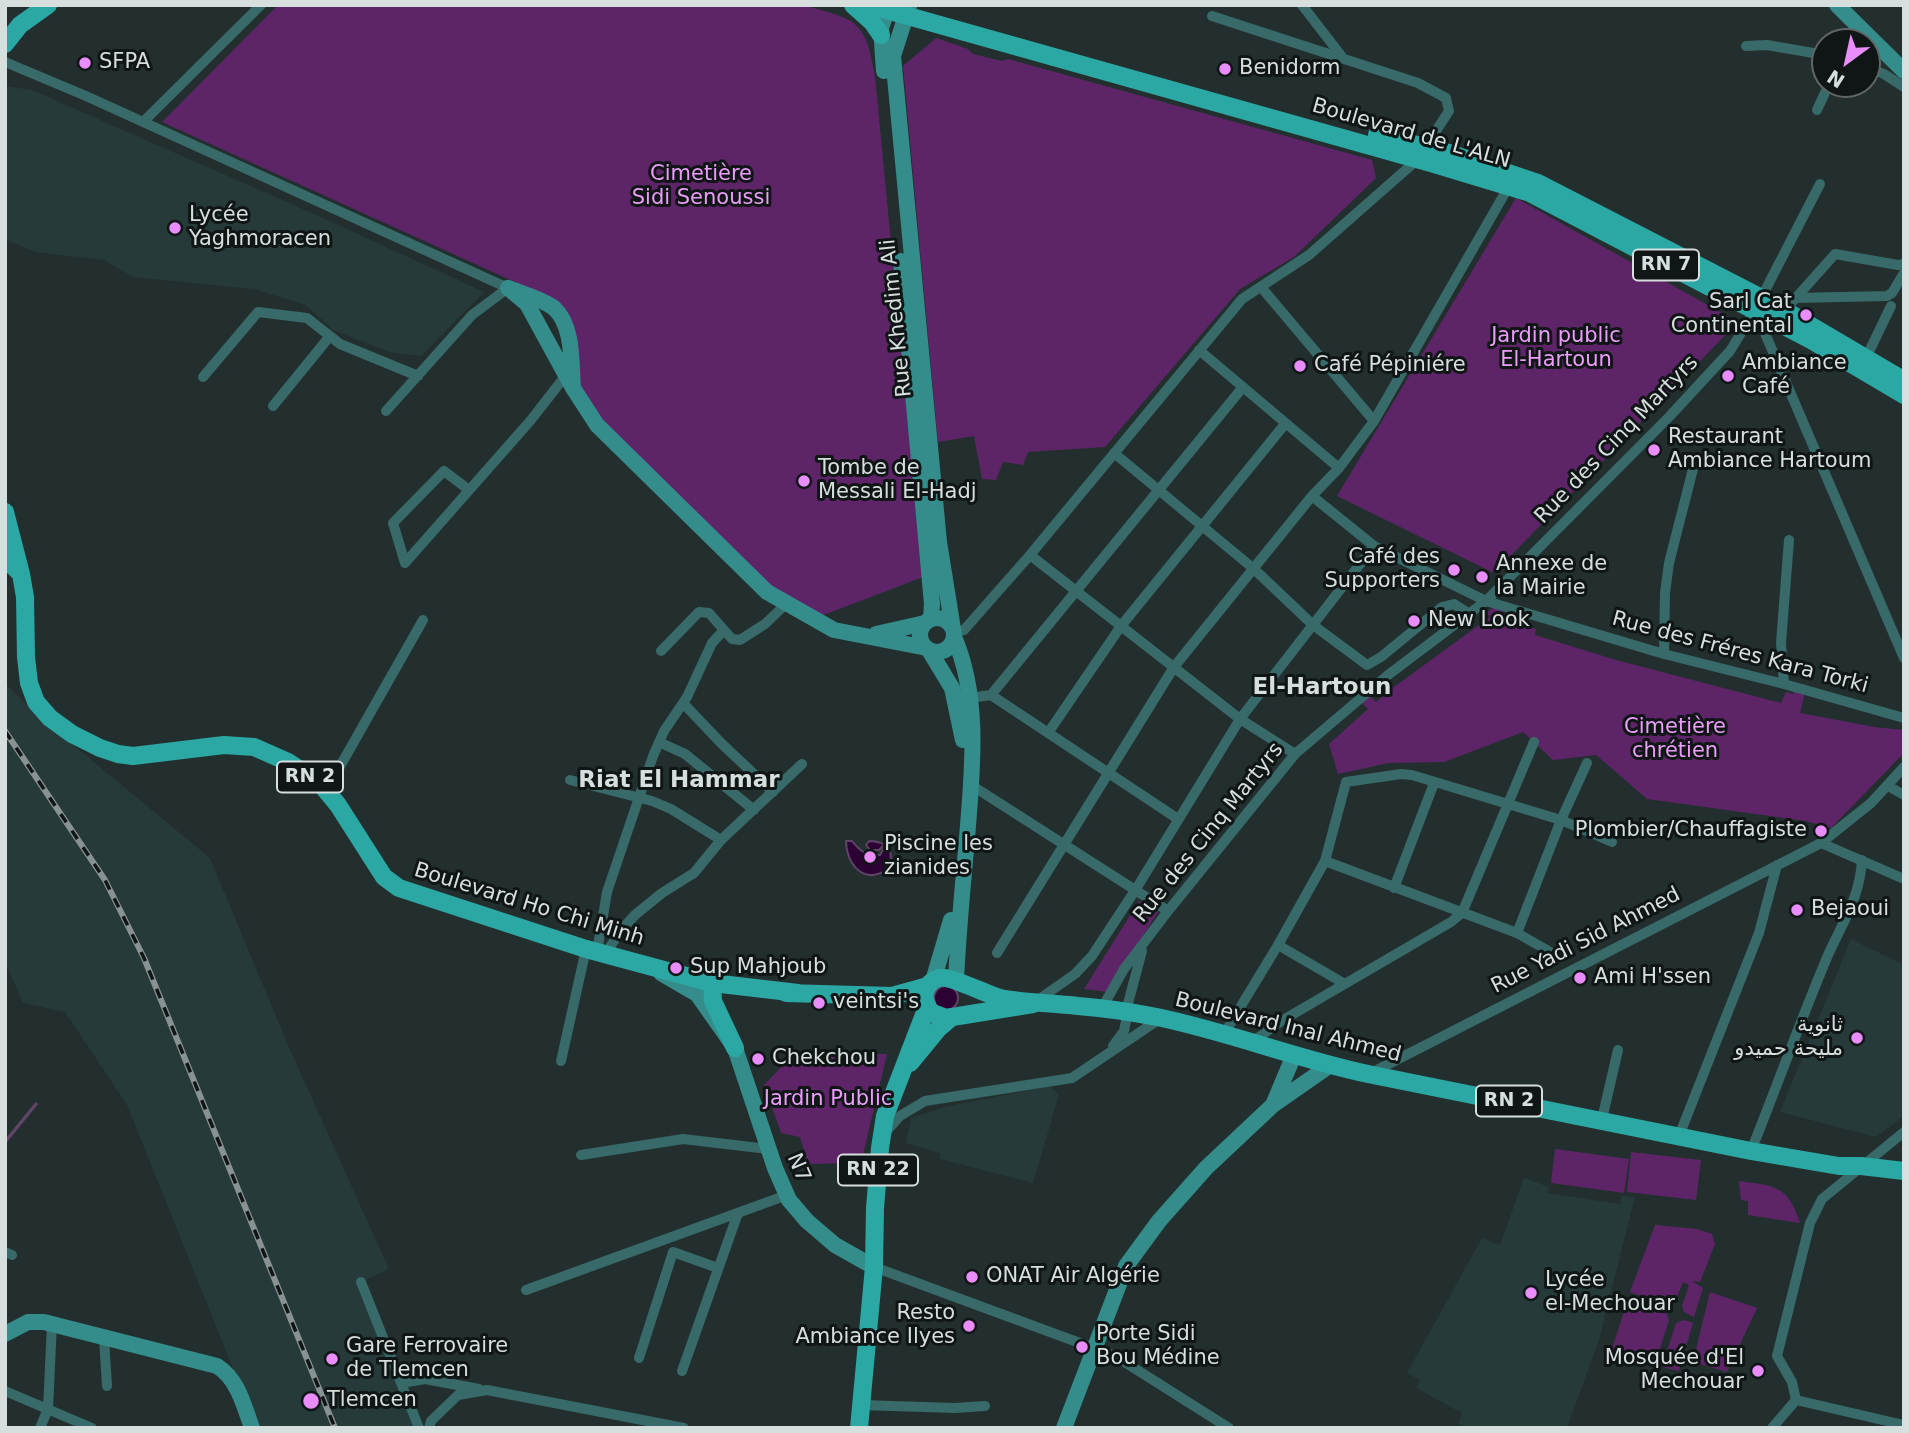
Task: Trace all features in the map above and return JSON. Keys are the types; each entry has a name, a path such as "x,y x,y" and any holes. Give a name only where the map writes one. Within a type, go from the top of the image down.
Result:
{"main road":[{"path":"5,24 29,5"},
{"path":"5,44 20,25 48,5"},
{"path":"853,5 867,16 881,35"},
{"name":"Boulevard de L'ALN","path":"869,5 908,9 960,26 1283,112 1421,154 1530,193 1758,304 1811,340 1904,395"},
{"path":"1837,5 1904,72"},
{"name":"Rue Khedim Ali","path":"888,8 881,35 932,604 928,622"},
{"name":"Rue Khedim Ali","path":"908,9 893,56 939,542 955,637 969,698 971,785 957,982"},
{"name":"RN 7","path":"1421,154 1538,183 1758,304 1790,304 1866,358 1904,381"},
{"path":"508,288 527,304 569,382 597,425 766,592 834,631 856,636 928,649 937,652 951,645 955,637 943,619 891,632 856,636"},
{"path":"508,288 554,308 564,324 569,344 569,382"},
{"path":"5,512 13,572"},
{"name":"RN 2","path":"5,558 13,572"},
{"name":"Boulevard Ho Chi Minh","path":"13,572 25,597 29,683 36,702 50,719 72,734 100,748 133,756 224,745 254,747 288,762 320,783 384,877 399,888 650,966"},
{"path":"928,622 920,634 923,644 952,688 963,743 954,907 947,939 924,999 926,1006 940,1017 953,1016 963,1006 964,1000 964,994 957,982 945,978 931,984"},
{"name":"RN 2","path":"650,966 742,993 892,996 926,1006"},
{"name":"N7","path":"650,966 698,994 735,1048 768,1149 787,1195 807,1221 835,1245 874,1267"},
{"name":"RN 2","path":"957,982 996,997 1032,1004"},
{"name":"RN 2","path":"892,996 931,984"},
{"path":"712,986 713,1001 735,1048"},
{"name":"RN 2","path":"712,986 798,993"},
{"path":"735,1048 725,1012 732,996 742,993"},
{"name":"RN 2","path":"953,1016 1032,1004"},
{"name":"Boulevard Inal Ahmed","path":"1032,1004 1127,1011 1224,1034 1329,1066 1751,1151 1839,1166 1861,1166"},
{"name":"RN 22","path":"859,1428 874,1267 875,1208 881,1137 885,1116 926,1006"},
{"name":"RN 22","path":"899,1076 938,1029 953,1016"},
{"path":"1273,1105 1294,1055"},
{"path":"1064,1428 1126,1266 1160,1221 1206,1168 1273,1105 1329,1066"},
{"name":"RN 2","path":"1861,1166 1904,1171"},
{"path":"5,1334 28,1322 52,1323 217,1366 233,1381 248,1424"}],"street":[{"path":"143,122 261,5"},
{"path":"1302,5 1342,58"},
{"path":"955,637 1030,555 1242,299 1309,255 1421,154 1449,111 1446,98 1418,83 1212,16"},
{"path":"1746,46 1767,45 1811,52"},
{"path":"5,62 508,288 472,315 386,411"},
{"path":"1881,73 1904,88"},
{"path":"1817,110 1823,98"},
{"name":"Rue des Cinq Martyrs","path":"1144,945 1168,911 1295,754 1388,675 1486,601 1730,351 1758,304 1820,184"},
{"path":"997,953 1174,667 1312,496 1339,468 1374,421 1509,186"},
{"path":"1790,304 1835,254 1904,264"},
{"path":"1790,304 1887,296 1892,293 1904,273"},
{"path":"1261,287 1374,421"},
{"path":"1758,304 1904,658"},
{"path":"1866,358 1891,306"},
{"path":"203,376 258,312 307,318 340,344 418,376"},
{"path":"273,407 330,336"},
{"path":"1199,350 1339,468"},
{"path":"469,490 444,471 393,523 405,562 433,531 531,420 569,382"},
{"path":"991,695 1242,387"},
{"path":"1048,733 1121,626 1285,424"},
{"path":"1114,453 1254,569 1313,625 1367,664 1381,657 1442,607 1454,604 1468,613"},
{"path":"1664,654 1665,593 1669,563 1694,465"},
{"name":"Rue des Fréres Kara Torki","path":"1312,496 1374,546 1486,601 1664,654 1904,718"},
{"path":"1784,684 1780,642 1789,540"},
{"path":"1032,1004 1086,963 1136,889 1240,719 1374,546"},
{"path":"1030,555 1240,719 1295,754"},
{"path":"661,651 699,612 709,613 732,639 740,640 765,624 786,604"},
{"path":"326,791 423,620"},
{"path":"561,1061 596,951 607,892 659,742 683,703 712,643 724,629"},
{"path":"969,698 991,695 1178,819"},
{"path":"683,703 772,792"},
{"path":"659,742 685,754 754,810"},
{"path":"1252,1042 1283,1020 1462,913 1534,742"},
{"path":"1517,933 1561,820 1587,763"},
{"path":"596,951 662,893 694,873 720,840 802,764"},
{"name":"Rue Yadi Sid Ahmed","path":"1368,1074 1821,843 1871,803 1904,767"},
{"path":"1224,1034 1278,946 1325,861 1346,782 1401,774 1561,820 1612,842"},
{"path":"570,780 639,797 671,809 720,840"},
{"path":"1394,887 1434,783"},
{"path":"971,785 1168,911"},
{"path":"1888,786 1904,795"},
{"path":"1821,843 1904,879"},
{"path":"1751,1151 1829,954 1857,894 1862,860"},
{"path":"1325,861 1517,933 1561,958"},
{"path":"1679,1136 1759,933 1777,865"},
{"path":"1102,1008 1124,969 1144,945"},
{"path":"1102,1057 1122,1035 1135,972 1144,945"},
{"path":"1278,946 1345,984"},
{"path":"881,1137 900,1116 925,1101 1072,1078 1161,1018"},
{"path":"1602,1119 1618,1050"},
{"path":"1796,1400 1792,1382 1777,1356 1810,1223 1822,1199 1904,1132"},
{"path":"581,1155 683,1139 768,1149"},
{"path":"526,1290 787,1195"},
{"path":"682,1371 738,1213"},
{"path":"639,1358 673,1252 668,1238"},
{"path":"673,1252 718,1268"},
{"path":"874,1267 1115,1356 1229,1428"},
{"path":"360,1282 419,1428"},
{"path":"40,1428 48,1409 52,1323"},
{"path":"104,1338 107,1386"},
{"path":"402,1383 425,1379 684,1428"},
{"path":"429,1428 431,1422 458,1395 487,1390"},
{"path":"5,1391 92,1428"},
{"path":"1796,1400 1904,1425"},
{"path":"1772,1428 1796,1400"},
{"path":"861,1405 954,1408 985,1406"}],"shaded area":[{"name":"Lycée Yaghmoracen","path":"5,86 32,90 484,292 421,356 389,352 333,330 306,305 254,289 133,277 104,260 35,252 5,239"},
{"path":"5,683 37,715 210,858 288,1045 389,1269 361,1282 419,1428 257,1428 127,1105 65,1012 23,1003 5,962"},
{"name":"Piscine les zianides","path":"846,841 852,841 871,855 880,855 885,846 879,850 870,850 866,845 869,841 886,846 891,858 886,870 870,875 857,869 849,857"},
{"name":"ثانوية مليحة حميدو","path":"1851,939 1904,965 1904,1116 1876,1137 1780,1112"},
{"path":"946,986 957,993 958,998 951,1009 946,1010 935,1003 934,998 941,987"},
{"path":"1050,1086 1059,1095 1033,1183 940,1159 940,1153 906,1143 911,1118 945,1107"},
{"name":"Lycée el-Mechouar","path":"1524,1178 1549,1187 1547,1193 1620,1204 1622,1196 1634,1197 1634,1201 1599,1340 1567,1428 1469,1428 1458,1424 1462,1413 1416,1388 1420,1380 1407,1373 1482,1238 1500,1245"}],"green space":[{"name":"Cimetière Sidi Senoussi","path":"278,5 803,5 835,14 855,24 867,43 875,76 923,577 821,616 771,586 602,421 581,388 559,302 162,122"},
{"path":"936,38 968,49 973,54 1002,61 1008,59 1372,160 1376,178 1294,257 1240,289 1105,447 1028,452 1023,465 1003,462 996,480 982,479 974,436 938,442 903,66"},
{"name":"Jardin public El-Hartoun","path":"1516,198 1738,322 1494,573 1337,496"},
{"name":"Cimetière chrétien","path":"1493,607 1536,629 1535,635 1616,660 1781,703 1786,692 1793,694 1794,689 1805,692 1800,713 1904,730 1904,753 1831,828 1806,821 1647,799 1596,755 1553,760 1523,732 1444,762 1388,763 1338,774 1329,744 1368,709 1362,703 1369,695 1376,702 1390,690 1390,684 1394,687 1490,617 1487,613"},
{"path":"1139,901 1158,912 1108,992 1084,989"},
{"name":"Jardin Public","path":"887,1054 861,1163 808,1164 800,1137 781,1133 764,1085 792,1056"},
{"path":"1555,1149 1629,1159 1624,1193 1551,1183"},
{"path":"1631,1152 1701,1160 1696,1200 1627,1192"},
{"path":"1739,1181 1771,1186 1785,1194 1800,1223 1748,1215 1748,1201 1741,1200"},
{"path":"1655,1225 1697,1229 1712,1234 1715,1244 1700,1282 1692,1281 1703,1288 1694,1317 1684,1312 1682,1306 1689,1285 1683,1282 1675,1302 1669,1306 1630,1292"},
{"path":"1710,1292 1757,1308 1727,1372 1693,1362"},
{"path":"1628,1299 1666,1312 1669,1320 1655,1364 1612,1349"},
{"path":"1684,1320 1693,1323 1679,1371 1662,1367 1676,1323"}],"waterway":[{"path":"5,1142 36,1104"}],"railway":[{"path":"5,731 105,880 144,958 335,1428"}],"place":[{"name":"SFPA","path":"85,63"},
{"name":"Benidorm","path":"1225,69"},
{"name":"Lycée Yaghmoracen","path":"175,228"},
{"name":"Sarl Cat Continental","path":"1806,315"},
{"name":"Café Pépiniére","path":"1300,366"},
{"name":"Ambiance Café","path":"1728,376"},
{"name":"Restaurant Ambiance Hartoum","path":"1654,450"},
{"name":"Tombe de Messali El-Hadj","path":"804,481"},
{"name":"Café des Supporters","path":"1454,570"},
{"name":"Annexe de la Mairie","path":"1482,577"},
{"name":"New Look","path":"1414,621"},
{"name":"Plombier/Chauffagiste","path":"1821,831"},
{"name":"Piscine les zianides","path":"870,857"},
{"name":"Bejaoui","path":"1797,910"},
{"name":"Sup Mahjoub","path":"676,968"},
{"name":"Ami H'ssen","path":"1580,978"},
{"name":"veintsi's","path":"819,1003"},
{"name":"ثانوية مليحة حميدو","path":"1857,1038"},
{"name":"Chekchou","path":"758,1059"},
{"name":"ONAT Air Algérie","path":"972,1277"},
{"name":"Lycée el-Mechouar","path":"1531,1293"},
{"name":"Resto Ambiance Ilyes","path":"969,1326"},
{"name":"Porte Sidi Bou Médine","path":"1082,1347"},
{"name":"Gare Ferrovaire de Tlemcen","path":"332,1359"},
{"name":"Mosquée d'El Mechouar","path":"1758,1371"},
{"name":"Tlemcen","path":"311,1401"}],"district":[{"name":"El-Hartoun","path":"1322,688"},
{"name":"Riat El Hammar","path":"679,781"}]}
